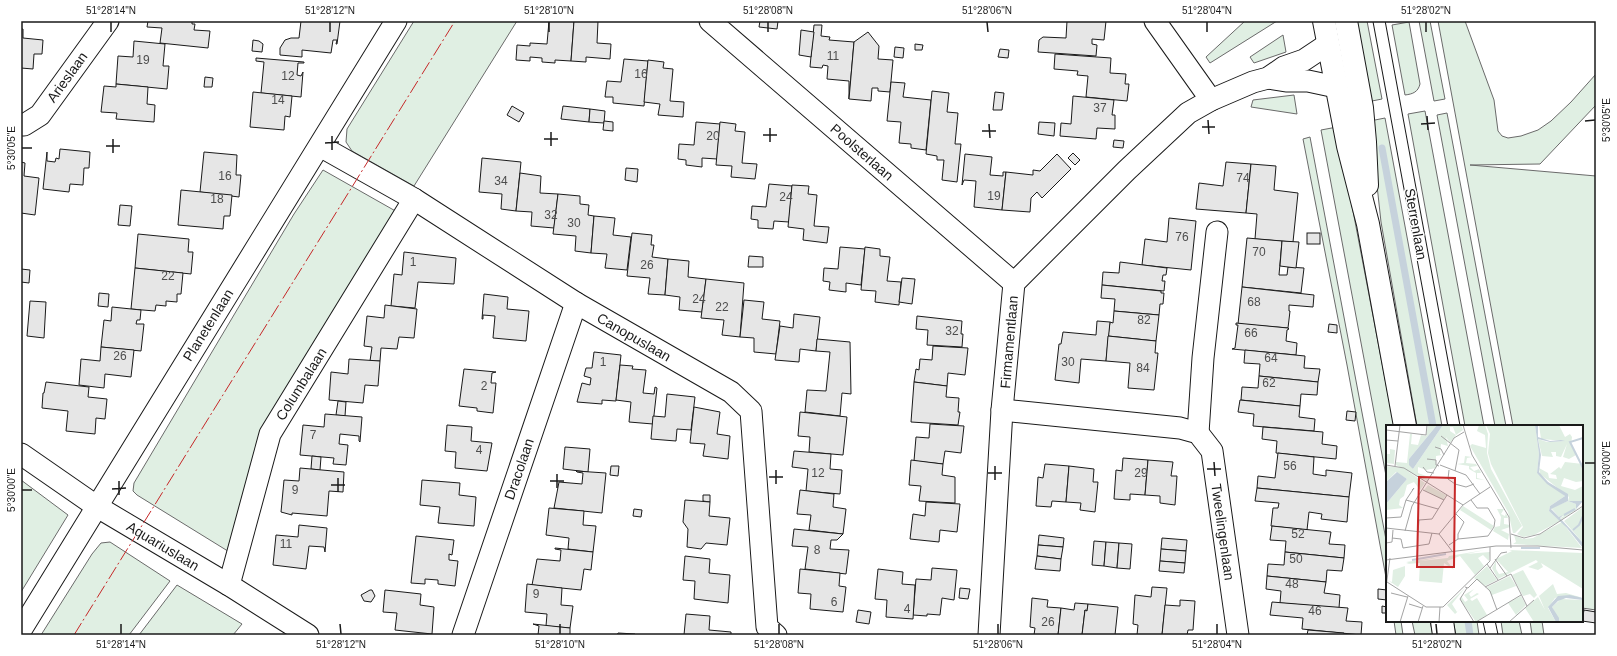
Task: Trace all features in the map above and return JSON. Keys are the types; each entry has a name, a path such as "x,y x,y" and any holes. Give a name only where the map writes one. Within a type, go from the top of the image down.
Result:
{"main road":[{"path":"1324,21 1348,146 1368,224 1405,425"},
{"path":"1346,21 1362,108 1365,142 1368,224"},
{"path":"1442,622 1444,635"}],"street":[{"name":"Arieslaan","path":"21,125 24,126 40,115 108,21"},
{"name":"Planetenlaan","path":"21,630 396,21"},
{"name":"Poolsterlaan","path":"710,21 1014,283"},
{"path":"1155,21 1211,100"},
{"name":"Firmamentlaan","path":"989,635 1002,410 1014,283 1127,170 1188,113 1211,100 1253,82 1268,78 1284,67 1304,60 1328,44"},
{"name":"Firmamentlaan","path":"1268,78 1286,81 1308,81 1336,87"},
{"name":"Canopuslaan","path":"320,146 414,200 576,303 731,392 751,411 767,628 776,635"},
{"name":"Columbalaan","path":"229,585 270,434 414,200"},
{"path":"1002,410 1180,428 1198,433 1203,358 1217,232"},
{"name":"Dracolaan","path":"463,635 576,303"},
{"name":"Tweelingenlaan","path":"1198,433 1212,451 1238,635"},
{"name":"Aquariuslaan","path":"21,454 96,506 229,585 308,635"}],"lane":[{"name":"Sterrenlaan","path":"1379,21 1454,425"},
{"path":"1489,622 1492,635"}],"green space":[{"path":"414,21 517,21 414,186 352,151 346,142 347,129"},
{"path":"1245,21 1277,21 1210,63 1206,57"},
{"path":"1355,21 1367,21 1382,99 1367,102"},
{"path":"1419,21 1430,21 1445,99 1434,101"},
{"path":"1438,21 1465,21 1494,100 1498,131 1502,136 1508,138 1521,136 1538,130 1551,121 1571,102 1596,74 1596,105 1540,164 1470,165 1596,176 1596,610 1583,608 1583,425 1513,425"},
{"path":"1409,22 1420,84 1415,92 1405,95 1392,25"},
{"path":"1283,35 1286,52 1254,63 1250,57"},
{"path":"1294,95 1297,114 1251,107 1253,100"},
{"path":"1425,111 1484,425 1465,425 1408,114"},
{"path":"1447,113 1506,425 1495,425 1437,115"},
{"path":"1385,118 1442,425 1417,425 1381,222 1370,121"},
{"path":"1337,127 1394,425 1386,425 1386,476 1321,130"},
{"path":"1310,137 1386,540 1386,578 1347,365 1303,139"},
{"path":"323,170 399,213 290,397 231,553 137,495 133,491 134,483 294,214"},
{"path":"21,480 68,515 21,592"},
{"path":"110,542 170,581 129,635 41,635 92,554 101,543"},
{"path":"177,585 242,624 233,635 139,635"},
{"path":"1394,622 1401,622 1403,635 1396,635"},
{"path":"1412,622 1430,622 1433,635 1415,635"},
{"path":"1453,622 1477,622 1479,635 1456,635"},
{"path":"1501,622 1519,622 1522,635 1503,635"},
{"path":"1530,622 1542,622 1544,635 1532,635"}],"building":[{"path":"148,21 192,21 192,24 195,24 194,30 210,31 208,48 160,43 162,28 147,27"},
{"path":"301,21 340,21 337,44 337,40 333,40 331,53 302,50 302,57 280,55 280,48 285,40 299,38"},
{"path":"549,21 574,21 571,61 555,60 555,63 542,62 542,58 530,57 530,61 516,60 517,45 530,46 530,43 547,44"},
{"path":"574,21 598,21 597,43 611,44 610,59 586,57 586,62 571,61"},
{"path":"760,21 778,21 777,29 759,27"},
{"path":"1067,21 1106,21 1104,40 1092,39 1092,44 1097,45 1096,56 1038,52 1039,40 1043,37 1066,38"},
{"path":"814,25 822,25 821,36 830,37 829,40 854,42 849,99 849,81 827,79 828,66 823,65 822,68 810,67"},
{"path":"21,29 23,29 23,38 43,40 42,54 34,54 33,69 21,68"},
{"path":"801,30 814,32 811,57 799,55"},
{"path":"868,32 879,46 878,59 893,60 890,92 878,91 878,88 872,88 871,101 849,99 854,42"},
{"path":"253,40 259,41 263,44 262,52 252,51"},
{"path":"134,41 165,44 163,66 169,66 167,89 116,84 118,56 133,57"},
{"path":"915,44 923,45 922,50 915,50"},
{"path":"895,47 904,48 903,58 894,57"},
{"path":"1000,49 1009,50 1008,58 998,57"},
{"path":"1055,54 1111,58 1110,73 1126,74 1125,84 1129,84 1127,101 1086,97 1088,76 1077,75 1078,71 1054,69"},
{"path":"256,58 304,62 298,63 297,75 301,76 303,72 301,97 261,93 264,62 256,61"},
{"path":"624,59 648,61 644,106 613,103 613,97 605,97 607,81 621,82"},
{"path":"648,60 664,62 663,68 673,69 670,101 684,102 683,117 658,115 660,104 644,102"},
{"path":"205,77 213,78 212,87 204,87"},
{"path":"891,82 905,83 903,97 931,100 926,150 911,148 911,144 899,143 901,122 887,121"},
{"path":"116,84 148,87 147,104 155,105 154,122 116,119 117,113 101,112 104,86 116,87"},
{"path":"932,91 949,93 947,112 958,113 955,144 961,144 957,182 942,180 944,160 937,160 937,156 926,154"},
{"path":"253,92 292,96 290,117 285,116 284,130 250,127"},
{"path":"995,92 1004,93 1002,110 993,110"},
{"path":"1073,96 1114,100 1112,115 1115,115 1115,129 1097,128 1096,139 1060,136 1061,123 1071,124"},
{"path":"512,106 524,113 519,122 507,115"},
{"path":"563,106 590,109 589,122 561,119"},
{"path":"590,109 605,111 604,123 589,122"},
{"path":"604,121 613,122 613,131 603,130"},
{"path":"696,122 720,124 717,159 702,158 702,167 686,165 686,160 678,159 679,144 694,145"},
{"path":"720,122 736,124 735,131 745,132 742,163 757,164 755,179 731,177 732,166 716,165"},
{"path":"1039,122 1055,123 1054,136 1038,134"},
{"path":"1114,140 1124,141 1123,148 1113,147"},
{"path":"60,149 90,152 89,168 84,168 83,185 70,184 69,192 43,189 47,152 47,161 55,162 56,158 59,159"},
{"path":"204,152 237,155 236,175 241,175 239,197 200,192"},
{"path":"1073,153 1080,160 1075,165 1068,158"},
{"path":"965,154 992,157 990,175 1003,176 1003,172 1006,172 1002,210 974,207 976,181 964,180 962,185"},
{"path":"1057,154 1071,169 1042,198 1037,192 1031,198 1030,212 1002,210 1006,172 1033,175 1033,170 1040,171"},
{"path":"482,158 521,162 516,211 501,209 502,194 479,192"},
{"path":"21,162 25,163 24,176 39,178 35,215 21,213"},
{"path":"1226,162 1251,164 1246,213 1196,209 1199,183 1223,186"},
{"path":"1251,164 1276,166 1274,190 1298,193 1293,242 1255,239 1257,214 1246,213"},
{"path":"626,168 638,169 637,182 625,180"},
{"path":"520,173 541,176 540,193 558,194 554,228 531,226 532,212 516,211"},
{"path":"769,184 792,186 789,222 774,221 773,229 758,228 758,220 751,219 752,206 766,207"},
{"path":"792,185 809,186 808,194 817,195 814,226 829,227 827,243 803,240 804,229 788,227"},
{"path":"181,190 232,195 230,216 224,216 223,229 178,225"},
{"path":"558,194 580,196 580,204 589,205 588,215 594,216 591,253 575,251 576,236 553,234"},
{"path":"120,205 132,206 130,226 118,225"},
{"path":"594,216 615,218 613,235 631,237 627,270 605,268 607,254 591,253"},
{"path":"1169,218 1196,221 1191,270 1142,265 1145,239 1167,242"},
{"path":"632,233 652,235 651,245 654,245 652,257 668,259 665,295 648,294 650,278 627,276"},
{"path":"1307,233 1320,233 1320,244 1307,244"},
{"path":"138,234 189,239 188,252 193,252 191,274 135,268"},
{"path":"1247,238 1282,241 1279,275 1287,275 1288,267 1304,268 1301,293 1242,287"},
{"path":"1282,241 1299,242 1296,268 1280,266"},
{"path":"840,247 865,249 861,285 846,283 846,292 829,290 830,282 823,281 824,268 838,269"},
{"path":"865,247 880,249 880,256 890,257 887,281 901,282 899,305 875,302 876,291 861,290"},
{"path":"404,252 456,258 454,284 418,282 415,308 391,306 394,274 402,275"},
{"path":"749,256 763,257 763,267 748,267"},
{"path":"668,259 689,261 688,277 706,279 702,312 679,310 680,297 665,295"},
{"path":"1120,262 1167,268 1166,275 1163,275 1162,281 1165,281 1164,291 1102,285 1103,272 1119,273"},
{"path":"135,268 183,273 181,294 177,294 177,302 166,301 166,306 156,305 155,311 131,309"},
{"path":"21,269 30,270 29,283 21,282"},
{"path":"902,278 915,279 912,304 899,302"},
{"path":"706,279 744,283 740,337 722,335 724,320 701,318"},
{"path":"1102,285 1161,291 1161,293 1164,293 1163,304 1160,304 1159,315 1114,311 1115,299 1101,298"},
{"path":"1242,287 1314,295 1313,307 1289,305 1290,311 1288,328 1238,324"},
{"path":"99,293 109,294 108,307 98,306"},
{"path":"484,294 508,297 507,309 529,311 526,341 493,338 495,316 483,315 482,319"},
{"path":"744,300 764,302 762,319 780,321 776,354 754,352 754,338 740,337"},
{"path":"30,301 46,302 44,338 27,336"},
{"path":"385,305 417,309 414,338 399,337 397,349 381,348 380,361 370,361 372,347 364,346 367,316 384,318"},
{"path":"112,307 141,310 140,320 137,320 136,324 144,324 141,351 101,347 104,320 111,321"},
{"path":"1114,311 1159,315 1156,341 1108,336 1110,322 1113,323"},
{"path":"794,314 820,317 816,351 800,349 799,362 775,360 780,326 793,328"},
{"path":"917,316 962,321 962,347 927,345 928,330 916,329"},
{"path":"1097,321 1110,322 1106,361 1081,359 1079,383 1055,380 1059,344 1061,344 1063,332 1096,335"},
{"path":"1236,323 1288,328 1286,341 1297,343 1296,355 1232,349 1235,348 1238,325 1236,325"},
{"path":"1329,324 1337,325 1337,333 1328,332"},
{"path":"1108,336 1156,341 1155,353 1158,353 1154,390 1128,388 1130,363 1106,361"},
{"path":"817,339 850,342 851,394 842,393 840,416 805,412 807,390 826,391 830,352 816,351"},
{"path":"933,346 968,348 965,375 948,373 947,386 914,382 916,369 919,370 920,359 932,360"},
{"path":"101,347 134,350 131,377 105,374 104,388 79,385 81,359 100,361"},
{"path":"1245,350 1305,356 1304,368 1320,369 1318,382 1259,376 1260,364 1244,363"},
{"path":"594,352 621,355 616,401 602,400 602,404 577,402 582,383 590,385 591,378 584,376 586,368 592,368"},
{"path":"349,359 380,361 378,386 365,385 363,403 329,400 331,372 348,374"},
{"path":"620,365 633,366 632,369 646,370 643,393 654,394 655,387 657,388 653,424 629,422 631,402 616,400"},
{"path":"464,369 496,372 492,373 491,383 496,383 493,413 477,411 477,408 459,406"},
{"path":"1259,376 1318,382 1317,395 1301,394 1300,406 1241,400 1242,387 1258,388"},
{"path":"46,382 89,387 88,397 107,399 105,419 96,418 95,434 66,431 68,411 42,408 43,393"},
{"path":"914,382 947,386 946,397 959,398 958,412 960,412 958,425 911,422"},
{"path":"667,394 695,397 691,430 677,429 676,441 651,439 653,416 665,417"},
{"path":"1240,400 1300,406 1299,417 1315,419 1314,431 1253,426 1254,414 1238,412"},
{"path":"338,401 346,402 345,416 336,415"},
{"path":"694,407 720,412 717,434 730,436 728,459 703,456 705,444 690,443"},
{"path":"1347,411 1356,412 1355,421 1346,420"},
{"path":"800,412 847,417 843,455 809,452 810,437 798,436"},
{"path":"325,414 362,417 360,442 359,436 340,434 339,444 348,445 346,465 333,464 334,458 300,455 303,425 324,427"},
{"path":"930,424 964,426 961,453 945,451 943,464 914,461 916,437 929,438"},
{"path":"447,425 472,427 471,441 492,443 487,471 455,468 456,452 445,451"},
{"path":"1263,427 1323,432 1322,444 1337,446 1336,459 1276,453 1277,441 1262,439"},
{"path":"565,447 590,449 588,472 563,469"},
{"path":"794,451 831,454 830,469 842,470 840,494 806,491 808,469 792,467"},
{"path":"1278,453 1314,457 1313,474 1326,476 1326,470 1352,473 1349,497 1257,488 1258,476 1275,478"},
{"path":"312,456 321,457 320,470 311,469"},
{"path":"1123,458 1148,460 1145,495 1130,494 1130,500 1114,499 1116,470 1122,471"},
{"path":"911,460 943,464 942,475 955,477 955,503 919,501 921,486 909,485"},
{"path":"1148,460 1173,462 1171,476 1177,476 1175,505 1160,503 1160,496 1145,495"},
{"path":"1045,464 1069,466 1066,502 1052,501 1051,507 1036,506 1038,477 1043,478"},
{"path":"611,466 619,466 618,476 610,475"},
{"path":"1069,466 1094,469 1093,482 1098,482 1095,512 1080,510 1081,503 1066,502"},
{"path":"300,468 344,472 343,492 329,491 327,516 292,513 292,515 281,512 284,480 299,481"},
{"path":"576,471 606,473 602,513 554,508 559,482 582,484 583,473"},
{"path":"422,480 460,483 459,495 476,497 474,526 438,523 440,507 420,505"},
{"path":"1257,488 1349,497 1347,522 1321,519 1322,514 1309,512 1307,530 1271,526 1273,508 1278,508 1279,503 1255,501"},
{"path":"800,490 834,494 833,507 846,509 843,534 809,530 811,515 797,514"},
{"path":"703,495 710,495 710,502 703,501"},
{"path":"685,500 710,502 709,516 730,518 727,545 706,543 701,549 687,547 688,529 683,522"},
{"path":"926,502 960,504 957,532 940,530 939,542 910,539 913,514 925,516"},
{"path":"549,508 584,511 583,525 596,526 593,552 568,549 569,538 546,535"},
{"path":"634,509 642,510 641,517 633,516"},
{"path":"299,525 327,528 325,552 324,547 309,546 306,569 273,565 276,535 298,537"},
{"path":"1272,526 1331,532 1329,544 1345,545 1344,558 1285,552 1286,541 1270,540"},
{"path":"794,529 843,534 837,540 831,540 830,549 849,550 846,574 805,569 808,547 792,546"},
{"path":"1039,535 1064,538 1063,547 1038,545"},
{"path":"416,536 454,540 452,555 449,554 449,560 458,561 455,586 438,584 438,580 425,579 425,584 411,583"},
{"path":"1162,538 1187,540 1186,551 1161,549"},
{"path":"1094,541 1106,542 1104,566 1092,565"},
{"path":"1106,542 1119,543 1117,568 1104,566"},
{"path":"1119,543 1132,544 1130,569 1117,568"},
{"path":"1038,545 1063,547 1061,559 1037,556"},
{"path":"555,548 593,552 591,570 584,569 581,590 532,585 537,559 560,561 561,550"},
{"path":"1161,549 1186,551 1185,563 1160,561"},
{"path":"1285,552 1344,558 1342,571 1327,570 1326,582 1267,576 1268,564 1284,565"},
{"path":"685,556 710,559 709,573 730,575 728,603 694,599 695,581 683,580"},
{"path":"1037,556 1061,559 1060,571 1035,569"},
{"path":"1160,561 1185,563 1184,573 1159,571"},
{"path":"932,568 957,570 954,600 942,598 940,615 913,615 916,579 931,580"},
{"path":"800,569 840,573 839,586 846,587 843,612 810,609 811,594 798,593"},
{"path":"878,569 903,572 902,584 915,585 913,619 886,617 887,600 875,599"},
{"path":"1267,576 1326,582 1324,593 1340,595 1339,608 1280,603 1281,591 1266,589"},
{"path":"527,584 562,588 561,605 573,606 570,628 546,626 547,614 525,612"},
{"path":"1152,587 1167,588 1162,635 1137,635 1138,625 1133,624 1135,595 1151,597"},
{"path":"960,588 970,589 968,599 959,598"},
{"path":"1378,589 1386,590 1386,600 1378,599"},
{"path":"372,590 375,596 371,602 364,601 361,595"},
{"path":"385,590 421,594 420,605 434,607 432,634 395,630 397,613 383,612"},
{"path":"1032,598 1048,600 1047,607 1061,608 1058,635 1034,635 1035,628 1030,627"},
{"path":"1180,600 1195,601 1193,630 1188,630 1187,635 1162,635 1165,605 1180,606"},
{"path":"1272,602 1348,608 1346,621 1362,622 1361,635 1302,629 1303,618 1270,615"},
{"path":"1075,603 1088,604 1087,611 1085,610 1082,635 1058,635 1061,608 1074,610"},
{"path":"1088,604 1118,607 1115,635 1082,635 1085,610 1087,611"},
{"path":"1382,606 1386,607 1386,613 1382,613"},
{"path":"858,610 871,612 869,624 856,622"},
{"path":"1584,610 1596,612 1596,623 1583,621"},
{"path":"686,614 710,616 709,630 731,632 731,635 684,635"},
{"path":"533,624 570,628 570,635 538,635 539,626"},
{"path":"1308,630 1344,633 1344,635 1307,635"},
{"path":"618,633 635,634 635,635 617,635"}],"waterway":[{"path":"1382,148 1433,425"},
{"path":"1468,622 1470,635"}],"power":[{"path":"74,635 455,21"}]}
